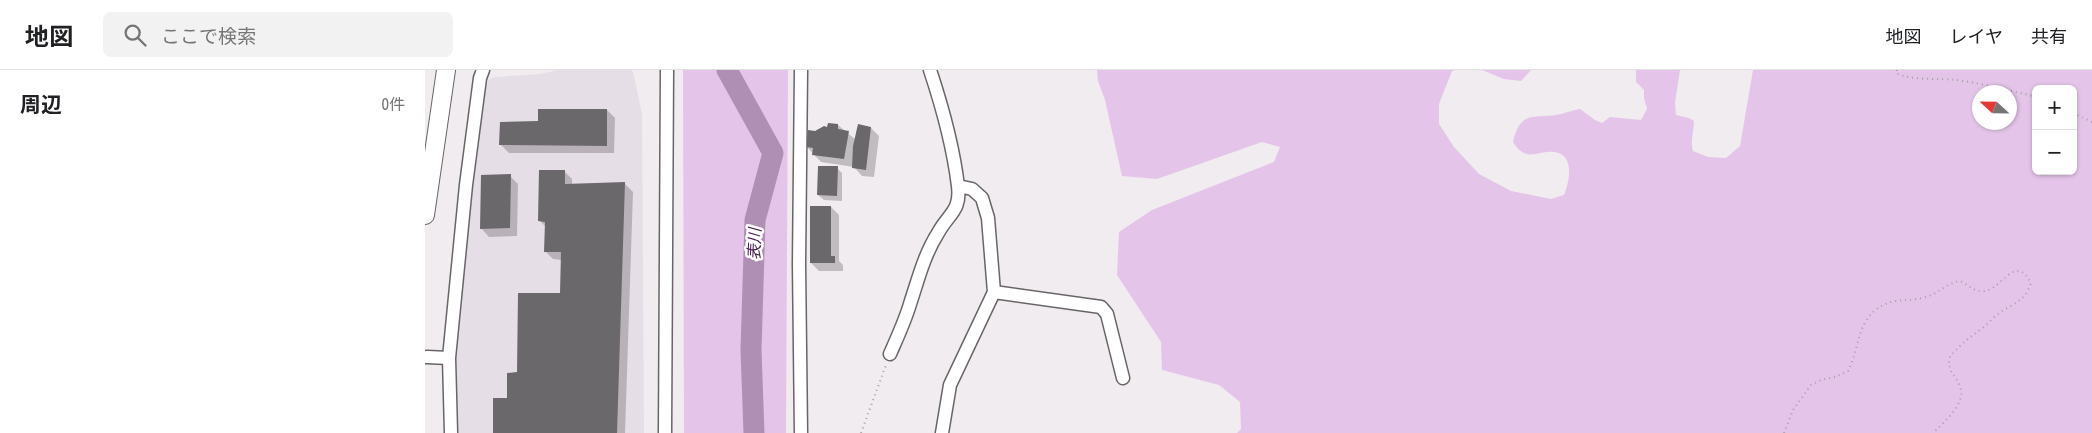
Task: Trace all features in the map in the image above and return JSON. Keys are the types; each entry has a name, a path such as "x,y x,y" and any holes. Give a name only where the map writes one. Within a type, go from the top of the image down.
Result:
{"highway":[{"path":"425,153 443,70"},
{"path":"425,215 443,70"}],"street":[{"path":"451,433 449,358 466,185 480,78 483,70"},
{"path":"665,433 667,70"},
{"path":"801,70 799,264 801,433"},
{"path":"890,354 910,306 928,252 943,224 957,207 959,196 953,148 944,109 930,70"},
{"path":"942,433 950,385 993,292 988,218 982,198 972,189 958,186"},
{"path":"993,292 1101,307 1107,314 1123,378"},
{"path":"427,357 449,358"}],"path":[{"path":"1897,70 1896,73 1905,77 1955,80 2003,88 2032,96"},
{"path":"2077,115 2092,122"},
{"path":"1784,433 1793,410 1811,385 1821,380 1835,378 1848,371 1865,320 1875,311 1899,300 1913,300 1933,295 1951,282 1960,281 1983,292 1990,289 2013,271 2027,274 2031,283 2027,294 2022,300 1997,314 1965,340 1949,358 1949,368 1961,387 1960,396 1956,408 1933,433"},
{"path":"861,433 890,354"}],"shaded area":[{"path":"558,70 632,70 634,76 642,114 644,433 456,433 456,349 470,187 486,86 488,80 494,77 540,74"},
{"path":"683,70 788,70 786,433 684,433"},
{"path":"1097,70 1455,70 1452,71 1439,104 1439,124 1454,147 1479,174 1511,191 1551,199 1564,195 1569,173 1567,160 1556,152 1529,154 1517,148 1513,142 1520,124 1530,117 1552,116 1580,109 1602,123 1610,117 1641,120 1647,109 1644,90 1636,82 1636,70 1680,70 1675,103 1676,115 1694,121 1693,151 1708,157 1726,158 1740,146 1753,70 2092,70 2092,433 1237,433 1241,429 1240,402 1219,385 1162,370 1161,342 1117,275 1119,232 1152,210 1274,162 1280,147 1262,142 1157,179 1122,176 1105,100 1098,81"},
{"path":"1482,70 1531,70 1521,81 1504,79"}],"building":[{"path":"538,109 607,109 607,146 499,145 500,122 538,121"},
{"path":"828,123 838,124 838,129 849,131 844,159 812,155 813,148 806,147 808,130 815,131 824,126 827,127"},
{"path":"858,124 871,127 866,170 852,168 853,146"},
{"path":"818,166 838,166 837,196 817,195"},
{"path":"539,170 565,170 565,184 625,182 617,433 493,433 493,398 507,398 507,373 517,372 518,293 560,293 561,252 544,252 545,222 538,221"},
{"path":"511,174 510,228 480,229 481,175"},
{"path":"810,206 831,206 831,256 835,256 835,263 810,263"}],"waterway":[{"name":"表川","path":"727,70 773,153 755,220 751,350 754,433"}]}
